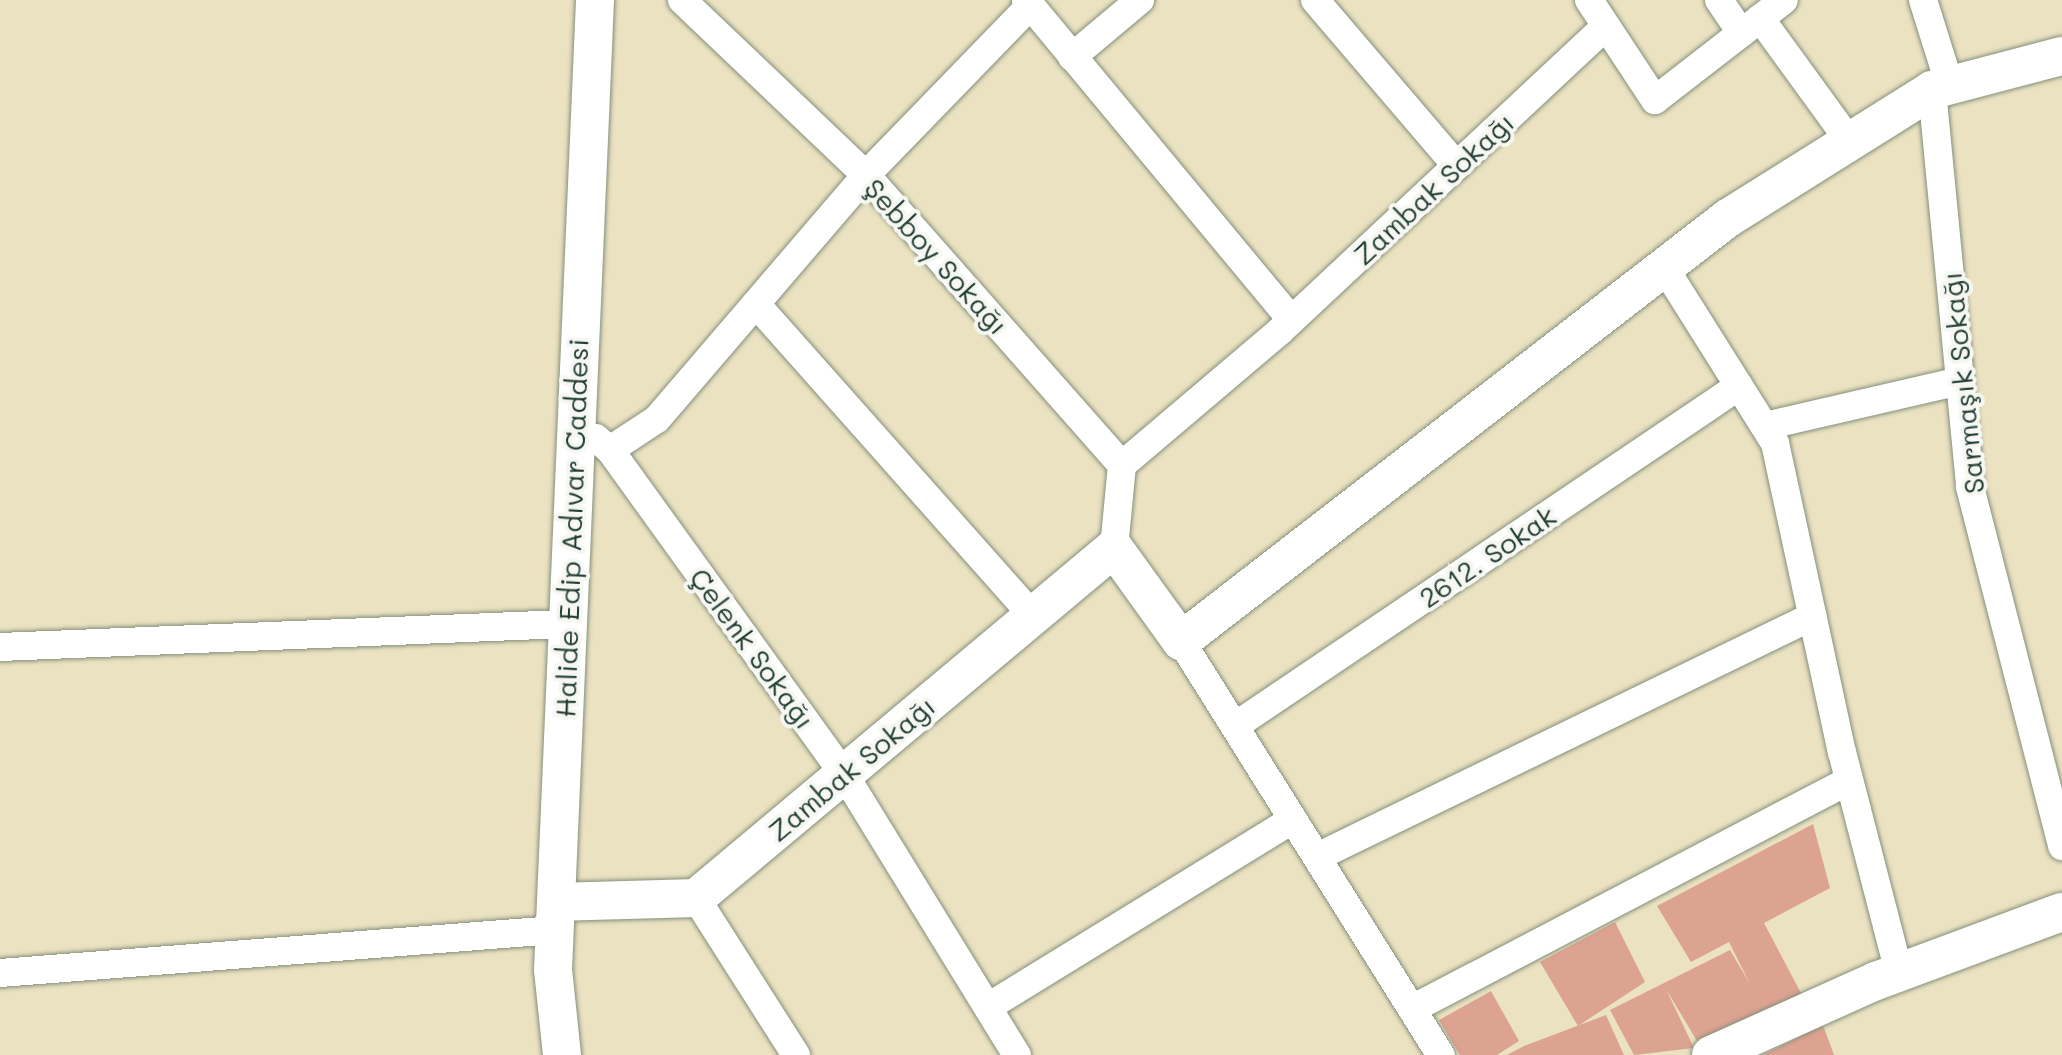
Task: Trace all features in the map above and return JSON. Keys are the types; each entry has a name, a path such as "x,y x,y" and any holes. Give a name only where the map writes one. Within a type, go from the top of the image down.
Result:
{"street":[{"name":"Halide Edip Adıvar Caddesi","path":"562,1055 556,916 595,0"},
{"name":"Şebboy Sokağı","path":"682,0 866,174 1122,465"},
{"path":"1072,58 1140,0"},
{"path":"1314,0 1457,166"},
{"path":"1589,0 1655,100 1784,0"},
{"path":"1719,0 1751,26 1850,142"},
{"name":"Sarmaşık Sokağı","path":"1923,0 1941,88 1970,487 2062,846"},
{"path":"610,450 657,420 866,174 1028,3 1292,320"},
{"name":"Zambak Sokağı","path":"1122,465 1292,320 1606,26"},
{"path":"1181,641 1728,218 1941,88 2062,56"},
{"path":"1664,267 1775,443 1850,780 1899,972"},
{"path":"756,304 1034,616"},
{"path":"1764,426 1960,381"},
{"name":"2612. Sokak","path":"1234,726 1739,386"},
{"name":"Çelenk Sokağı","path":"575,421 610,450 844,774 1016,1055"},
{"path":"1122,465 1114,548 1181,641 1442,1055"},
{"name":"Zambak Sokağı","path":"696,898 1114,548"},
{"path":"1317,857 1813,616"},
{"path":"0,647 566,624"},
{"path":"1412,1009 1850,780"},
{"path":"988,1007 1293,819"},
{"path":"0,973 696,898 796,1055"},
{"path":"1712,1055 1899,972 2062,912"}],"building":[{"path":"1813,824 1830,888 1764,923 1802,995 1700,1046 1666,989 1694,1048 1634,1055 1610,1010 1730,950 1750,984 1729,942 1691,962 1657,906"},
{"path":"1615,922 1645,982 1578,1026 1540,962"},
{"path":"1491,991 1519,1041 1497,1055 1460,1055 1439,1020"},
{"path":"1606,1015 1624,1055 1507,1055 1524,1046"},
{"path":"1823,1025 1834,1055 1763,1055"}]}
